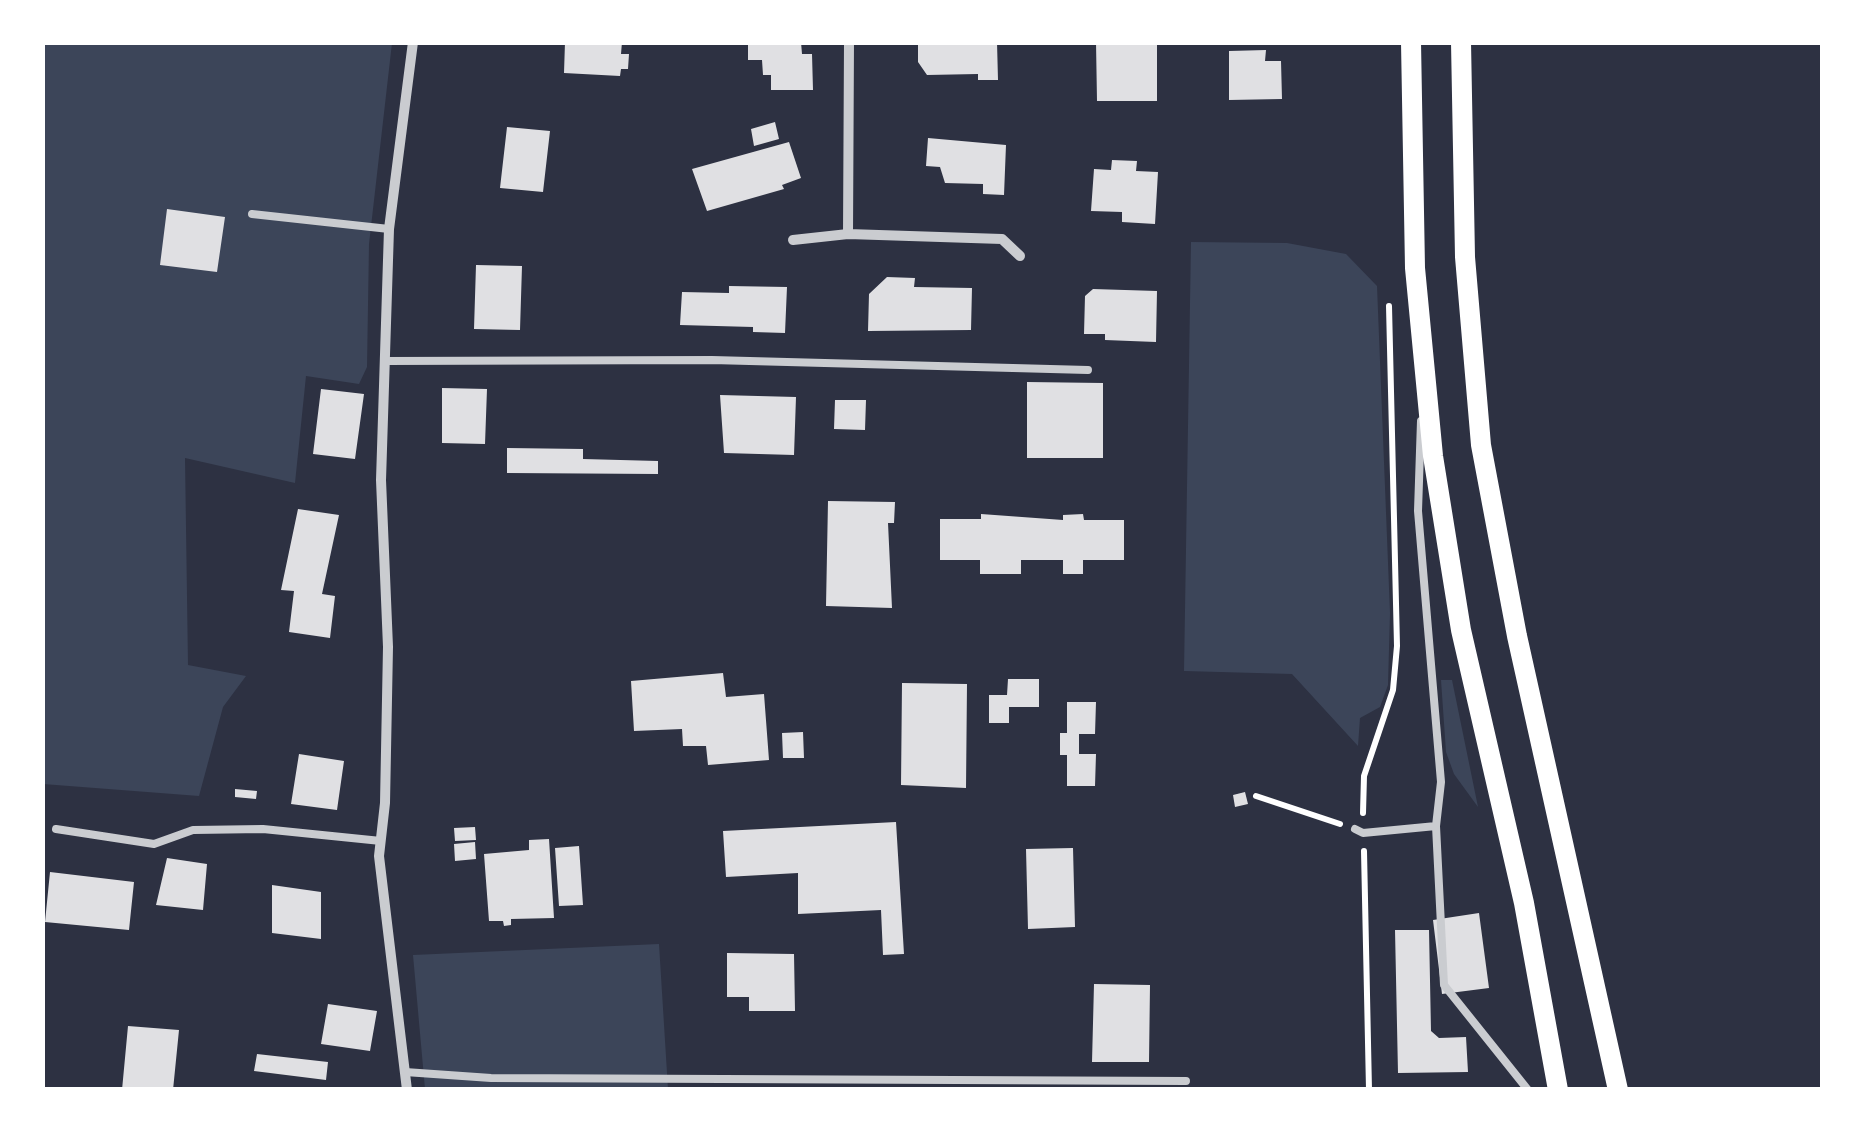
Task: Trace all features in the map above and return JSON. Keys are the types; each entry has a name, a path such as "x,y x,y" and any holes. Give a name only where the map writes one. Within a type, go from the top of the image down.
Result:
{"main road":[{"path":"1411,42 1415,268 1422,356 1461,630 1524,902 1558,1090"},
{"path":"1460,42 1465,258 1481,445 1517,636 1618,1090"}],"street":[{"path":"407,1090 380,841 386,802 388,647 381,480 389,229 413,42"},
{"path":"848,234 849,42"},
{"path":"794,240 848,234 1002,239 1020,256"}],"lane":[{"path":"252,214 389,229"},
{"path":"1422,356 1418,511 1441,782 1436,826 1444,985 1528,1090"},
{"path":"386,361 752,360 1088,370"},
{"path":"1359,831 1436,826"},
{"path":"56,829 154,844 193,830 262,829 380,841"},
{"path":"405,1072 491,1078 1186,1081"}],"path":[{"path":"1370,1090 1359,831 1364,776 1393,690 1397,646 1388,298"},
{"path":"1256,796 1359,831"}],"shaded area":[{"path":"42,43 392,43 369,244 367,367 359,384 306,376 295,483 185,458 188,665 246,676 223,707 199,796 43,784"},
{"path":"1191,242 1287,243 1346,254 1377,286 1390,613 1388,685 1380,707 1360,718 1358,746 1292,674 1184,671"},
{"path":"1441,680 1452,680 1478,807 1454,774 1446,752"},
{"path":"659,944 668,1089 425,1089 413,955"}],"building":[{"path":"565,42 622,42 621,54 629,54 628,69 621,69 620,76 564,73"},
{"path":"748,42 801,42 802,54 812,54 813,90 771,90 771,75 763,75 762,60 748,60"},
{"path":"918,42 997,42 998,80 978,80 978,74 927,75 918,62"},
{"path":"1096,42 1157,42 1157,101 1097,101"},
{"path":"1266,50 1265,61 1281,61 1282,99 1229,100 1229,51"},
{"path":"775,122 779,139 754,146 751,129"},
{"path":"507,127 550,131 543,192 500,188"},
{"path":"928,138 1006,145 1004,195 983,194 983,184 945,183 940,167 926,166"},
{"path":"789,142 801,178 782,185 784,189 707,211 692,169"},
{"path":"1112,160 1137,161 1136,171 1158,172 1155,224 1122,222 1122,212 1091,211 1094,169 1111,170"},
{"path":"167,209 225,217 217,272 160,265"},
{"path":"476,265 522,266 520,330 474,329"},
{"path":"887,277 915,278 914,287 972,288 971,330 868,331 869,294"},
{"path":"729,286 787,287 785,333 753,332 753,327 680,325 682,292 729,293"},
{"path":"1093,289 1157,291 1156,342 1105,340 1105,334 1084,334 1085,296"},
{"path":"1027,382 1103,383 1103,458 1027,458"},
{"path":"442,388 487,389 485,444 442,443"},
{"path":"321,389 364,394 355,459 313,454"},
{"path":"720,395 796,397 794,455 724,453"},
{"path":"835,400 866,400 865,430 834,429"},
{"path":"507,448 583,449 583,459 658,461 658,474 507,473"},
{"path":"828,501 895,502 894,523 888,523 892,608 826,606"},
{"path":"298,509 339,515 322,594 335,596 330,638 289,632 294,591 281,590"},
{"path":"981,514 1063,520 1063,515 1083,514 1084,520 1124,520 1124,560 1083,560 1083,574 1063,574 1063,560 1021,560 1021,574 980,574 980,560 940,560 940,519 981,519"},
{"path":"723,673 726,697 764,694 769,760 708,765 706,746 683,746 682,729 634,731 631,681"},
{"path":"1008,679 1039,679 1039,707 1009,707 1009,723 989,723 989,695 1007,695"},
{"path":"902,683 967,684 966,788 901,785"},
{"path":"1067,702 1096,702 1095,734 1079,734 1079,754 1096,754 1095,786 1067,786 1067,755 1060,755 1060,733 1067,733"},
{"path":"803,732 804,758 783,758 782,733"},
{"path":"299,754 344,761 337,810 291,804"},
{"path":"235,789 257,791 256,799 235,797"},
{"path":"1245,792 1248,804 1235,807 1233,795"},
{"path":"896,822 904,954 883,955 881,910 798,914 798,873 726,877 723,831"},
{"path":"475,827 476,840 455,841 454,828"},
{"path":"549,839 554,918 511,919 511,925 504,926 503,921 489,921 484,854 529,850 529,840"},
{"path":"475,842 476,859 455,861 454,844"},
{"path":"579,846 583,905 559,906 555,848"},
{"path":"1073,848 1075,927 1028,929 1026,849"},
{"path":"167,858 207,864 203,910 156,905"},
{"path":"50,872 134,882 129,930 45,922"},
{"path":"272,885 321,892 321,939 272,933"},
{"path":"1479,913 1489,988 1442,994 1433,920"},
{"path":"1395,930 1429,930 1431,1031 1439,1038 1466,1037 1468,1072 1398,1073"},
{"path":"727,953 794,954 795,1011 749,1011 749,997 727,997"},
{"path":"1094,984 1150,985 1149,1062 1092,1062"},
{"path":"328,1004 377,1011 370,1051 321,1044"},
{"path":"128,1026 179,1030 173,1090 122,1090"},
{"path":"257,1054 328,1062 326,1080 254,1071"}]}
